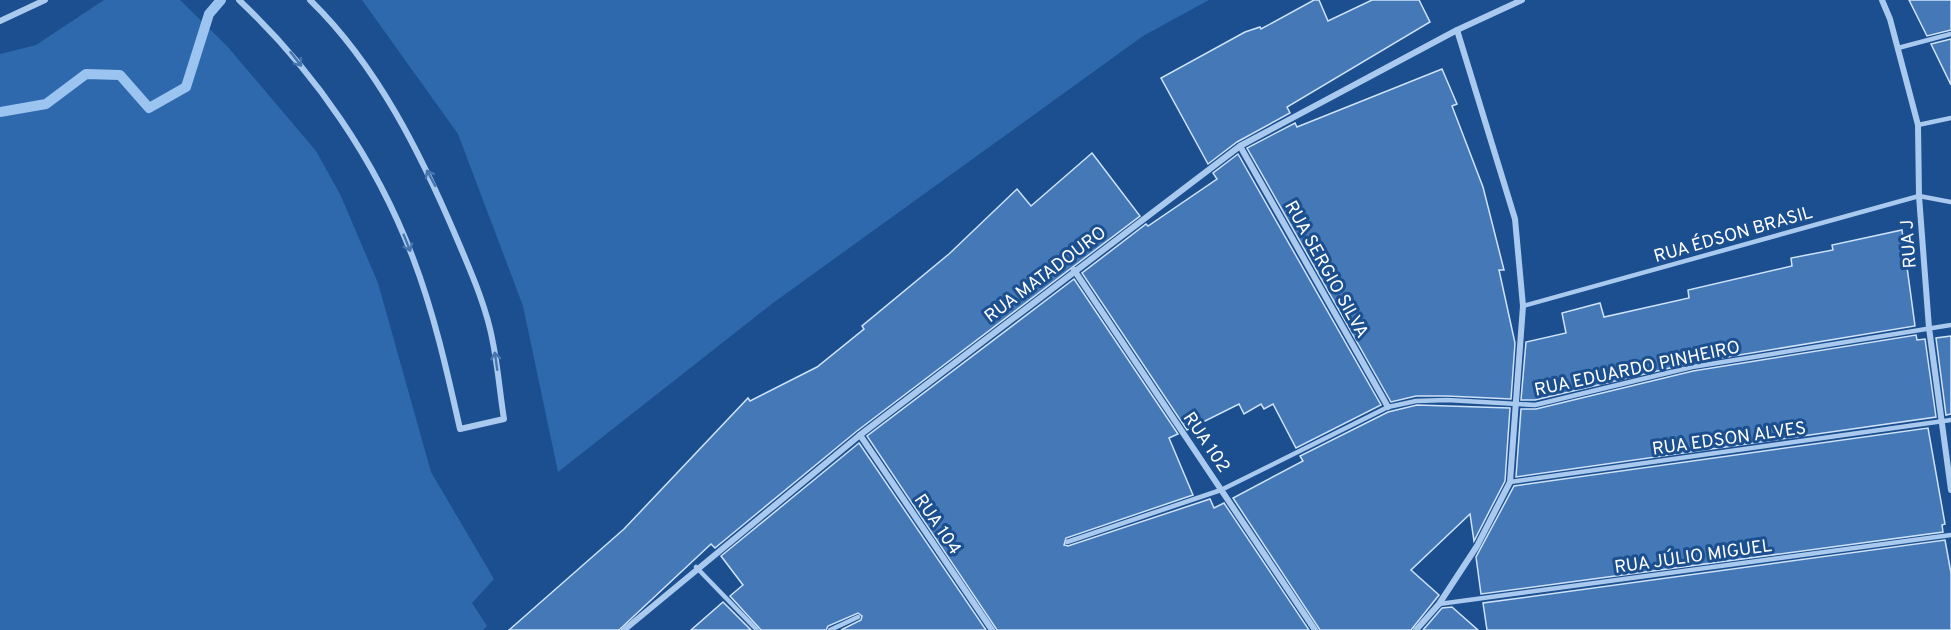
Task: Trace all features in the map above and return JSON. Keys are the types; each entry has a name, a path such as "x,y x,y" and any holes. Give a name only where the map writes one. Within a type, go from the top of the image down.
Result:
{"street":[{"path":"0,21 45,0"},
{"path":"239,0 284,44 349,131 380,184 414,259 444,360 460,429 504,419 493,341 468,264 436,188 411,142 358,56 336,27 310,0"},
{"name":"RUA MATADOURO","path":"624,630 696,567 860,435 1240,146 1457,30 1522,0"},
{"name":"RUA J","path":"1882,0 1898,48 1918,125 1919,196 1929,328 1951,490"},
{"path":"1416,630 1439,604 1477,546 1510,482 1523,306 1515,219 1457,30"},
{"name":"RUA SERGIO SILVA","path":"1240,146 1388,407"},
{"name":"RUA 102","path":"1074,270 1315,630"},
{"name":"RUA 104","path":"860,435 992,630"}],"lane":[{"path":"1898,48 1951,34"},
{"path":"1918,125 1951,118"},
{"name":"RUA ÉDSON BRASIL","path":"1523,306 1919,196 1951,202"},
{"name":"RUA EDUARDO PINHEIRO","path":"1067,542 1221,490 1388,407 1416,401 1447,400 1535,405 1692,367 1951,325"},
{"name":"RUA EDSON ALVES","path":"1510,482 1951,420"},
{"name":"RUA JÚLIO MIGUEL","path":"1439,604 1951,535"},
{"path":"696,567 757,630"},
{"path":"830,630 858,617"}],"shaded area":[{"path":"104,0 180,0 227,46 316,151 340,194 378,283 431,472 494,579 472,603 487,626 483,630 0,630 0,54 36,45"},
{"path":"362,0 1209,0 1143,36 773,303 558,472 523,306 458,134"}],"building":[{"path":"1314,0 1319,0 1328,21 1372,0 1419,0 1430,22 1287,107 1290,113 1237,142 1208,164 1161,78 1245,32 1260,27 1261,29"},
{"path":"1909,0 1951,0 1951,30 1927,36"},
{"path":"1951,39 1951,85 1931,44"},
{"path":"1442,69 1457,104 1452,106 1483,187 1504,270 1499,270 1515,343 1511,399 1416,396 1391,402 1247,148 1295,123 1297,127"},
{"path":"1092,153 1140,216 857,431 715,548 711,544 619,630 509,630 624,529 748,398 750,401 817,367 864,329 862,326 949,254 1017,189 1031,206"},
{"path":"1238,154 1381,405 1296,448 1273,404 1264,409 1261,404 1244,414 1239,404 1187,430 1082,273 1146,224 1148,226 1217,179 1213,173"},
{"path":"1902,230 1915,326 1691,363 1535,400 1521,400 1526,342 1566,333 1562,313 1600,303 1604,317 1689,298 1688,290 1792,266 1791,258 1833,250 1832,245"},
{"path":"1074,279 1178,434 1169,438 1193,495 1066,538 1064,545 1068,546 1210,499 1214,508 1224,503 1309,630 997,630 867,436"},
{"path":"1916,335 1917,340 1925,339 1936,417 1516,477 1521,409 1536,409 1693,371"},
{"path":"1951,336 1951,414 1946,415 1936,338"},
{"path":"1417,405 1510,408 1505,481 1474,541 1470,514 1411,570 1439,595 1411,630 1320,630 1233,498 1303,461 1300,456 1388,412"},
{"path":"1928,428 1945,524 1942,525 1943,532 1481,594 1476,557 1514,486"},
{"path":"859,443 986,630 841,630 861,620 862,616 858,613 828,626 826,630 761,630 730,596 743,585 721,556"},
{"path":"1945,540 1951,573 1951,630 1487,630 1483,603"},
{"path":"723,602 751,630 691,630"},
{"path":"1452,607 1478,630 1423,630 1442,608"}],"waterway":[{"path":"0,112 46,104 86,74 120,75 149,108 186,87 209,14 221,0"}]}
